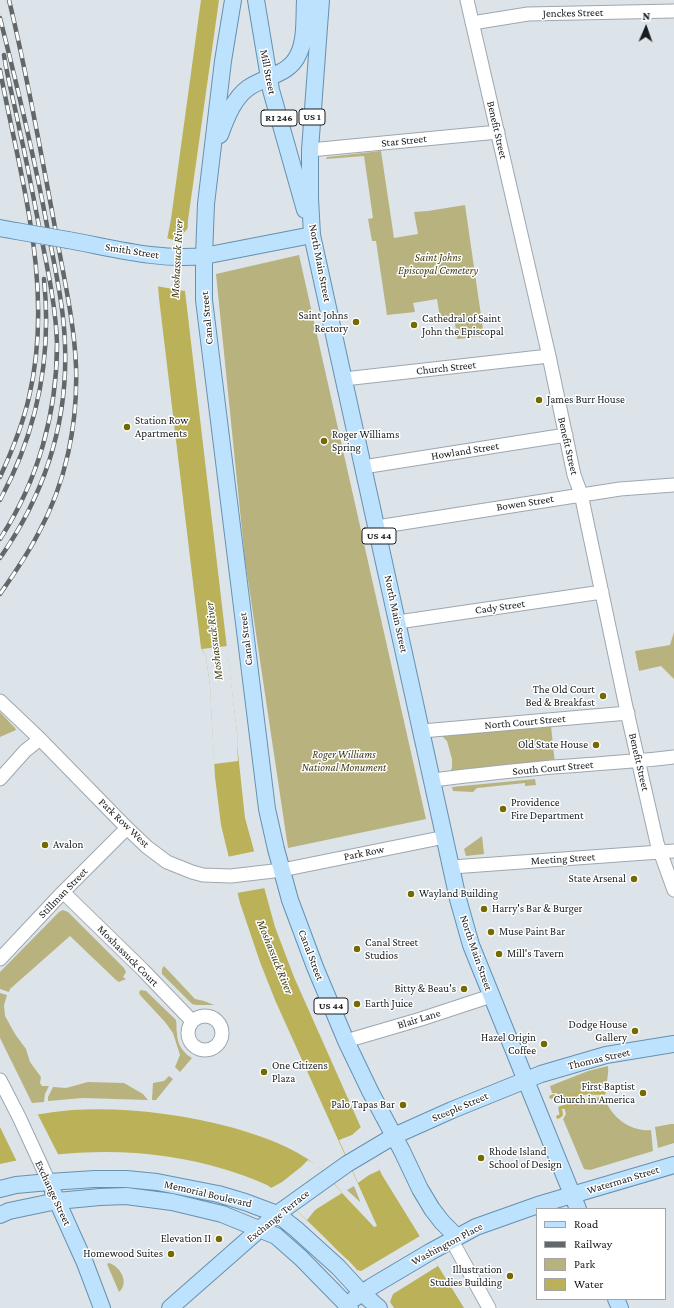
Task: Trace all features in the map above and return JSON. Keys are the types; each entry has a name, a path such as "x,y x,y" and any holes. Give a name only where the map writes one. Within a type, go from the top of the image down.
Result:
{"main road":[{"name":"Canal Street","path":"233,0 223,61 206,204 196,257 204,300 243,611 262,782 267,809 290,900 315,967 346,1041 420,1189 432,1209 457,1243"},
{"name":"Mill Street","path":"256,0 274,100 312,234"},
{"path":"211,168 221,133 231,109 241,94 248,88 290,66 298,56 302,44 306,0"},
{"name":"North Main Street","path":"321,0 310,150 312,234 458,899 471,944 491,996 575,1202"},
{"name":"Smith Street","path":"0,228 160,256 196,257 312,234"},
{"name":"Thomas Street","path":"526,1080 541,1074 606,1055 674,1044"},
{"name":"Steeple Street","path":"394,1136 452,1110 526,1080"},
{"name":"Exchange Terrace","path":"170,1308 276,1214 347,1164 394,1136"},
{"name":"Waterman Street","path":"575,1202 674,1165"},
{"name":"Memorial Boulevard","path":"0,1189 16,1185 48,1182 126,1179 157,1182 218,1194 258,1206 276,1214 296,1229 366,1290 379,1308"},
{"name":"Exchange Street","path":"48,1182 85,1263 102,1308"},
{"name":"Memorial Boulevard","path":"0,1215 57,1201 100,1196 126,1196 172,1202 222,1214 276,1236 301,1258 347,1307"},
{"name":"Washington Place","path":"347,1307 366,1290 430,1252 457,1243 476,1227 538,1205 575,1202"}],"street":[{"name":"Benefit Street","path":"467,0 549,356 574,475 581,494 638,761 660,852 674,890"},
{"name":"Jenckes Street","path":"472,23 528,14 674,11"},
{"name":"Star Street","path":"310,150 498,132"},
{"name":"Church Street","path":"344,379 549,356"},
{"name":"Howland Street","path":"364,467 566,435"},
{"name":"Bowen Street","path":"377,527 620,488 674,485"},
{"name":"Cady Street","path":"398,622 602,592"},
{"name":"Park Row West","path":"0,700 127,828 147,847 167,862 203,876 232,876 282,870"},
{"name":"North Court Street","path":"422,731 628,713"},
{"path":"0,779 25,751 40,739"},
{"name":"South Court Street","path":"433,780 552,767 674,757"},
{"name":"Stillman Street","path":"0,959 62,892 127,828"},
{"name":"Park Row","path":"282,870 445,837"},
{"name":"Meeting Street","path":"452,867 674,851"},
{"name":"Moshassuck Court","path":"62,892 143,970 192,1021"},
{"name":"Blair Lane","path":"346,1041 418,1020 491,996"},
{"name":"Exchange Street","path":"0,1080 48,1182"},
{"path":"457,1243 490,1308"}],"green space":[{"name":"Saint Johns Episcopal Cemetery","path":"381,151 394,238 418,234 414,212 465,205 484,336 457,339 454,316 440,318 437,299 413,303 415,312 387,315 376,241 372,241 368,219 373,218 364,156 326,159 327,157"},
{"name":"Roger Williams National Monument","path":"299,255 426,819 288,848 245,560 216,274"},
{"path":"674,632 674,679 661,666 639,671 635,651 670,645"},
{"path":"0,712 16,730 0,737"},
{"path":"551,726 555,764 450,774 452,759 447,741 442,736"},
{"path":"535,779 536,785 525,786 525,783 477,788 473,792 453,791 452,787"},
{"path":"482,836 484,854 466,856 464,849"},
{"path":"63,910 68,912 124,968 126,972 123,977 126,979 119,982 116,980 70,936 10,989 9,992 0,989 0,972 59,912"},
{"path":"164,966 195,999 214,1005 192,1004 162,974 162,969"},
{"path":"141,990 146,991 176,1020 179,1044 183,1051 192,1058 180,1072 175,1067 180,1055 173,1033 140,995 139,992"},
{"path":"0,993 7,995 4,1005 5,1016 15,1034 26,1049 30,1062 41,1077 40,1083 42,1086 49,1086 45,1094 44,1102 32,1103 0,1038"},
{"path":"608,1066 608,1077 604,1093 584,1093 560,1099 557,1093 552,1093 550,1086 588,1071"},
{"path":"169,1076 173,1079 156,1100 152,1100 153,1083 164,1081"},
{"path":"88,1082 124,1083 143,1094 148,1100 83,1098 48,1101 48,1097 53,1087 66,1088"},
{"path":"605,1099 608,1106 617,1118 636,1129 651,1130 653,1151 590,1170 584,1169 563,1119 566,1114 564,1107 586,1100"},
{"path":"674,1124 674,1143 658,1148 655,1127"},
{"path":"354,1186 360,1201 360,1202 347,1190"},
{"path":"109,1263 120,1271 124,1280 124,1284 119,1292 107,1264"}],"water":[{"name":"Moshassuck River","path":"201,0 219,0 188,220 185,291 238,742 245,818 275,927 294,977 382,1175 464,1308 374,1308 357,1270 300,1213 267,1185 227,1170 199,1162 171,1157 114,1152 85,1152 56,1155 28,1158 0,1164 0,1121 45,1113 93,1109 174,1115 245,1131 287,1147 316,1165 324,1172 374,1227 377,1226 275,1000 260,962 240,903 221,825 215,777 210,686 206,657 201,648 158,286 171,219"}],"pier":[{"path":"189,227 185,291 156,286 166,238 174,240 180,237"},
{"path":"227,646 238,742 238,761 214,764 210,686 206,657 202,649"},
{"path":"256,851 265,888 237,893 227,857"},
{"path":"37,1113 59,1156 17,1162 0,1127 0,1119"},
{"path":"361,1127 380,1170 369,1175 358,1183 339,1140 352,1135"},
{"path":"308,1160 317,1165 342,1193 315,1210 307,1220 271,1188 282,1182"},
{"path":"420,1236 438,1266 393,1294 390,1302 394,1308 374,1308 357,1270 363,1270"}],"waterway":[{"path":"551,1097 554,1096 557,1100 584,1093 604,1093"},
{"path":"558,1117 561,1115 560,1108 586,1100 605,1099"}],"railway":[{"path":"0,594 34,542 48,515 56,494 68,453 75,410 76,388 75,348 67,294 33,111 9,0"},
{"path":"0,18 38,177 61,302 65,345 65,374 62,402 50,457 41,483 29,509 16,534 0,558"},
{"path":"0,539 25,494 43,446 53,395 57,344 49,276 4,55"},
{"path":"0,70 32,232 37,273 38,315 36,356 29,397 17,437 0,477"},
{"path":"0,500 24,448 39,393 46,337 44,279"}],"place":[{"name":"Saint Johns Rectory","path":"356,322"},
{"name":"Cathedral of Saint John the Episcopal","path":"414,325"},
{"name":"James Burr House","path":"539,400"},
{"name":"Station Row Apartments","path":"127,427"},
{"name":"Roger Williams Spring","path":"324,441"},
{"name":"The Old Court Bed & Breakfast","path":"603,696"},
{"name":"Old State House","path":"596,745"},
{"name":"Providence Fire Department","path":"503,809"},
{"name":"Avalon","path":"45,845"},
{"name":"State Arsenal","path":"634,879"},
{"name":"Wayland Building","path":"411,894"},
{"name":"Harry's Bar & Burger","path":"484,909"},
{"name":"Muse Paint Bar","path":"491,932"},
{"name":"Canal Street Studios","path":"357,949"},
{"name":"Mill's Tavern","path":"499,954"},
{"name":"Bitty & Beau's","path":"464,989"},
{"name":"Earth Juice","path":"357,1004"},
{"name":"Dodge House Gallery","path":"635,1031"},
{"name":"Hazel Origin Coffee","path":"544,1044"},
{"name":"One Citizens Plaza","path":"264,1072"},
{"name":"First Baptist Church in America","path":"643,1093"},
{"name":"Palo Tapas Bar","path":"403,1105"},
{"name":"Rhode Island School of Design","path":"481,1158"},
{"name":"Elevation II","path":"219,1239"},
{"name":"Homewood Suites","path":"171,1254"},
{"name":"Illustration Studies Building","path":"510,1276"}]}
